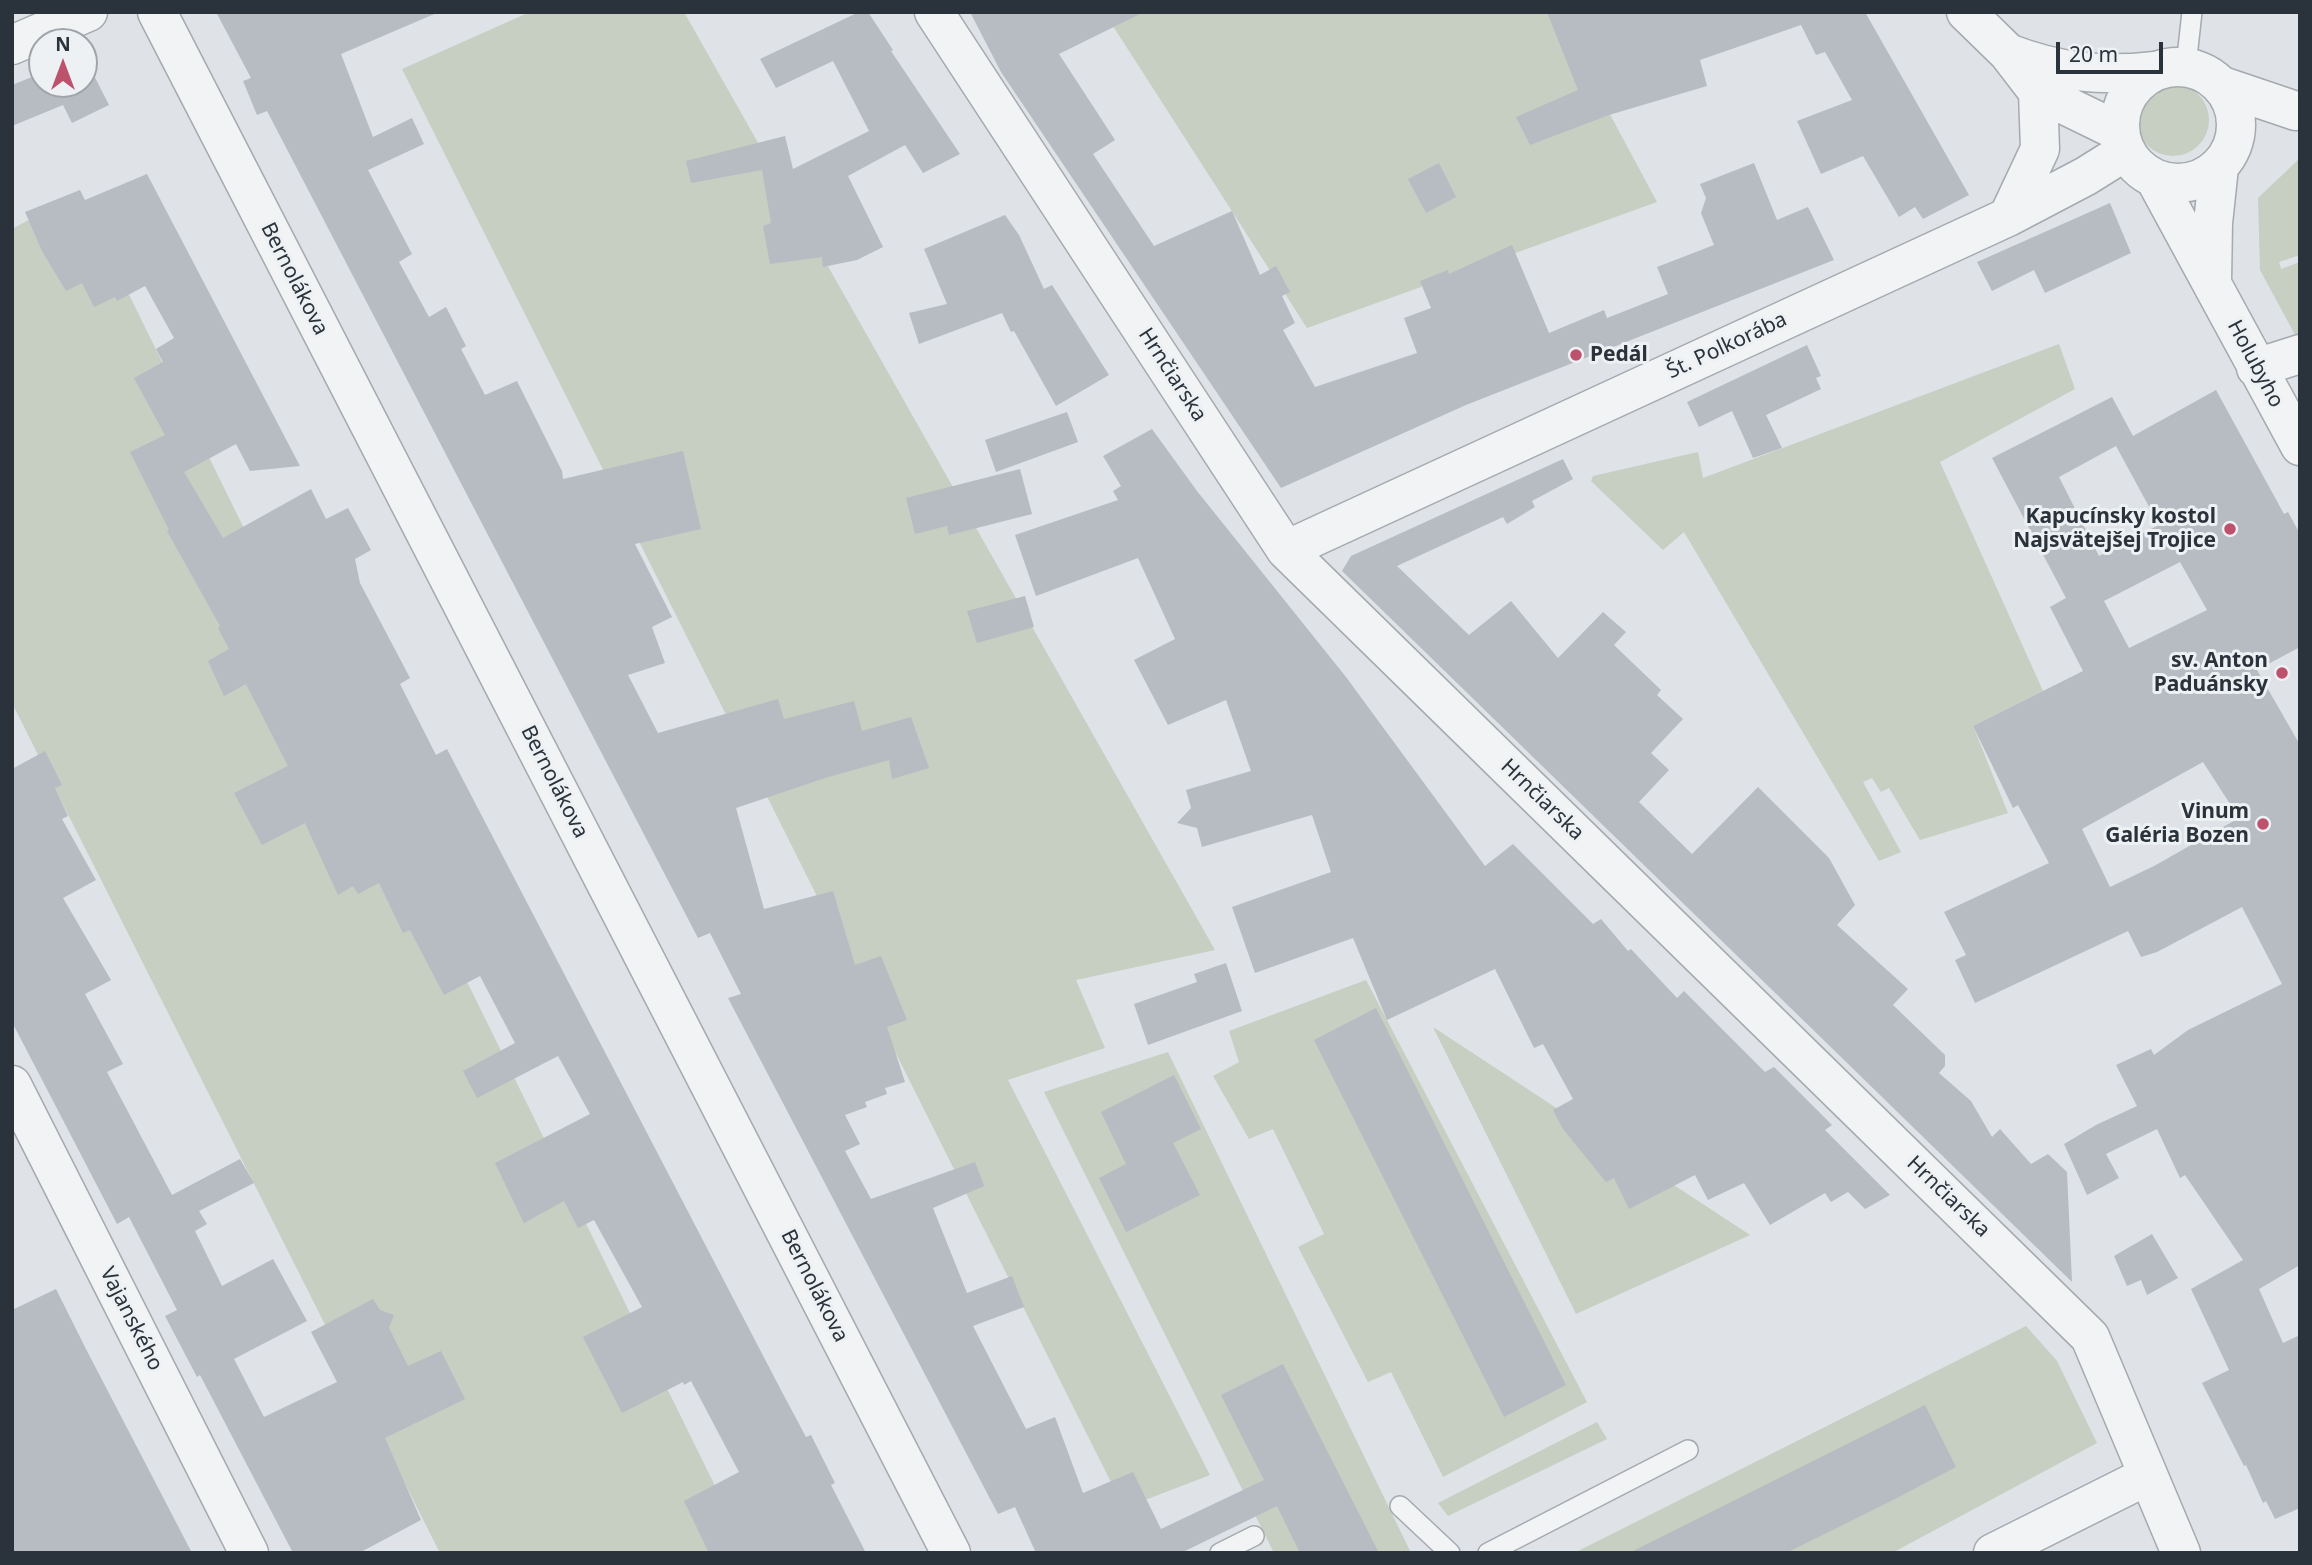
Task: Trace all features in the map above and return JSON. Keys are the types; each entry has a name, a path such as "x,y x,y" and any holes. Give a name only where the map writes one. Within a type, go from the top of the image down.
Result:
{"street":[{"path":"12,46 88,12"},
{"name":"Bernolákova","path":"157,12 951,1553"},
{"name":"Hrnčiarska","path":"934,12 1286,550 2091,1337 2181,1553"},
{"path":"1966,12 2008,53 2038,92 2123,142"},
{"path":"2008,53 2048,67 2100,75 2169,69 2211,76 2230,96 2235,109 2236,135 2226,157"},
{"path":"2169,69 2141,80 2127,96 2120,117 2123,142 2138,167 2155,179 2169,182 2196,180 2226,157 2298,111"},
{"path":"2222,86 2298,111"},
{"path":"2008,217 2040,149 2038,92"},
{"name":"Št. Polkorába","path":"1286,550 2008,217 2086,176 2123,142"},
{"name":"Holubyho","path":"2211,281 2213,223 2226,157"},
{"name":"Holubyho","path":"2155,179 2300,446"},
{"path":"2256,368 2300,354"},
{"name":"Vajanského","path":"12,1085 249,1553"},
{"path":"1993,1553 2147,1476"}],"lane":[{"path":"2169,69 2192,12"},
{"path":"1488,1553 1688,1450"},
{"path":"1399,1506 1450,1553"},
{"path":"1220,1553 1254,1536"}],"green space":[{"path":"530,12 684,12 1215,950 1076,980 1105,1048 1008,1080 1210,1475 1124,1508 402,69"},
{"path":"1104,12 1555,12 1657,202 1307,328"},
{"path":"2173,84 2193,90 2203,100 2209,120 2203,140 2193,150 2173,156 2153,150 2143,140 2137,120 2143,100 2153,90"},
{"path":"2300,158 2300,255 2279,262 2281,269 2300,262 2300,344 2260,270 2258,198"},
{"path":"79,193 748,1553 440,1553 12,703 12,229"},
{"path":"2059,344 2075,389 1940,462 2043,691 1973,726 2008,813 1920,840 1889,788 1881,792 1872,778 1863,782 1901,852 1879,861 1684,532 1663,550 1591,481 1593,476 1698,452 1703,478"},
{"path":"1366,980 1587,1402 1443,1477 1391,1372 1368,1382 1298,1247 1324,1234 1273,1129 1249,1139 1213,1076 1239,1062 1229,1031"},
{"path":"1433,1027 1750,1235 1576,1314"},
{"path":"1168,1052 1411,1553 1274,1553 1044,1092"},
{"path":"2026,1326 2057,1361 2097,1443 1892,1553 1574,1553"},
{"path":"1597,1422 1607,1439 1448,1516 1438,1503"}],"building":[{"path":"216,12 439,12 341,54 373,137 412,118 424,144 368,170 412,254 399,262 429,317 446,307 466,346 461,349 485,395 517,381 562,471 563,479 683,451 701,529 635,544 672,617 652,627 665,663 628,675 658,733 778,699 784,719 854,701 862,731 911,717 929,768 892,779 889,760 736,808 764,909 833,891 855,965 881,956 907,1020 887,1027 905,1082 885,1088 887,1094 865,1102 867,1107 845,1115 860,1144 845,1151 871,1199 975,1162 984,1186 933,1208 967,1293 1012,1276 1024,1307 973,1326 1026,1429 1055,1417 1083,1493 1133,1472 1161,1529 1264,1480 1221,1395 1283,1364 1379,1553 1300,1553 1277,1506 1181,1553 1036,1553 1015,1507 998,1514 728,998 741,994 710,933 698,938 267,111 257,115 243,81 251,78"},
{"path":"859,12 868,12 960,154 923,173 905,145 848,176 883,247 857,260 823,267 822,257 770,264 763,226 771,223 762,170 691,183 686,161 785,136 793,169 869,131 833,61 776,88 760,59"},
{"path":"970,12 1144,12 1059,54 1115,140 1093,154 1154,246 1232,211 1260,275 1276,266 1290,292 1282,296 1295,323 1283,330 1315,387 1417,353 1404,318 1431,308 1420,281 1448,270 1449,274 1512,245 1549,333 1604,310 1607,318 1668,294 1657,267 1714,245 1701,213 1706,198 1700,184 1754,163 1777,220 1808,207 1834,260 1466,405 1281,488 1001,72"},
{"path":"1547,12 1865,12 1969,195 1923,219 1915,207 1899,217 1863,156 1821,174 1797,121 1852,100 1825,52 1816,55 1801,25 1700,60 1707,86 1609,115 1530,145 1516,117 1578,90"},
{"path":"28,79 28,98 98,98 98,83 109,105 72,123 63,105 12,126 12,85"},
{"path":"1439,163 1456,197 1426,213 1408,179"},
{"path":"147,174 300,466 250,471 236,444 184,472 223,538 311,489 326,519 348,508 371,550 355,559 360,583 410,678 400,684 436,755 447,749 782,1392 806,1437 811,1435 835,1483 831,1485 866,1553 709,1553 684,1501 739,1472 691,1381 684,1385 683,1382 622,1413 583,1337 642,1307 594,1220 578,1228 564,1201 524,1223 495,1163 590,1114 558,1056 477,1098 463,1071 515,1043 480,976 444,995 410,930 403,933 379,883 358,894 353,886 338,895 305,823 262,845 234,793 288,766 246,684 224,696 208,661 229,649 218,628 220,626 167,531 169,530 130,452 165,435 134,378 163,362 156,349 174,338 145,286 117,301 115,297 94,307 82,283 66,291 42,251 25,212 80,190 85,200"},
{"path":"2110,203 2131,253 2045,293 2034,270 1992,291 1977,262"},
{"path":"1005,215 1019,235 1044,289 1052,285 1109,375 1056,406 1002,313 919,344 909,313 947,304 924,249"},
{"path":"1807,345 1821,376 1816,378 1821,389 1766,415 1782,448 1753,458 1732,411 1699,427 1687,402"},
{"path":"2216,390 2284,514 2288,512 2300,534 2300,647 2257,670 2300,745 2300,1265 2259,1289 2283,1343 2300,1335 2300,1508 2275,1519 2266,1501 2263,1503 2202,1383 2229,1370 2191,1289 2243,1260 2185,1175 2180,1178 2157,1129 2106,1154 2119,1178 2087,1195 2064,1144 2137,1106 2116,1065 2151,1049 2154,1055 2188,1030 2282,984 2242,907 2157,952 2141,957 2128,931 1975,1003 1955,960 1966,955 1944,912 2049,863 2018,805 2013,808 1973,726 2083,671 2050,607 2066,598 1992,458 2112,397 2133,436","holes":["2116,446 2159,525 2099,556 2059,477","2180,562 2207,610 2129,648 2104,601","2203,762 2239,818 2154,866 2110,887 2082,829"]},
{"path":"1067,412 1078,442 996,472 985,440"},
{"path":"1152,429 1197,491 1346,677 1485,866 1513,844 1593,924 1601,919 1628,951 1631,949 1677,998 1684,991 1765,1072 1774,1067 1832,1125 1825,1130 1890,1195 1865,1209 1848,1192 1831,1202 1825,1193 1770,1225 1744,1183 1708,1200 1695,1175 1629,1209 1614,1178 1606,1182 1563,1129 1553,1110 1573,1099 1543,1044 1534,1048 1495,969 1387,1020 1353,938 1255,973 1232,907 1331,872 1312,815 1202,847 1197,828 1177,823 1191,808 1186,790 1251,771 1226,700 1168,725 1134,660 1175,639 1138,558 1036,596 1015,535 1118,500 1113,491 1121,486 1103,456"},
{"path":"1563,459 1573,479 1532,501 1535,507 1507,524 1503,517 1397,566 1469,635 1511,601 1558,658 1603,612 1626,632 1614,645 1661,690 1657,695 1683,719 1651,753 1669,770 1639,802 1692,854 1758,787 1829,858 1855,905 1837,925 1908,989 1893,1005 1945,1055 1945,1066 1939,1073 1971,1101 1992,1137 2000,1129 2031,1164 2048,1154 2067,1172 2072,1282 1342,571 1351,556"},
{"path":"1020,469 1032,514 949,535 947,526 915,534 906,498"},
{"path":"1025,596 1034,627 977,643 967,611"},
{"path":"45,751 62,785 55,788 68,816 62,819 96,880 63,898 111,980 85,994 123,1064 107,1072 172,1195 240,1159 254,1183 199,1211 207,1224 195,1231 222,1286 273,1259 307,1321 234,1359 264,1417 337,1382 311,1332 373,1299 380,1310 394,1315 389,1328 408,1366 441,1351 465,1399 385,1438 421,1520 359,1553 293,1553 200,1375 197,1377 165,1316 177,1310 129,1217 117,1224 12,1022 12,769"},
{"path":"1226,963 1242,1011 1148,1045 1134,1004 1197,982 1194,974"},
{"path":"1376,1008 1566,1385 1504,1417 1314,1040"},
{"path":"1174,1075 1201,1129 1173,1143 1200,1195 1126,1232 1099,1178 1126,1164 1101,1112"},
{"path":"2152,1234 2178,1278 2147,1295 2141,1280 2127,1286 2114,1256"},
{"path":"56,1289 192,1553 12,1553 12,1310"},
{"path":"1925,1405 1956,1467 1893,1500 1786,1553 1629,1553"}],"place":[{"name":"Pedál","path":"1576,355"},
{"name":"Kapucínsky kostol Najsvätejšej Trojice","path":"2230,529"},
{"name":"sv. Anton Paduánsky","path":"2282,673"},
{"name":"Vinum Galéria Bozen","path":"2263,824"}]}
